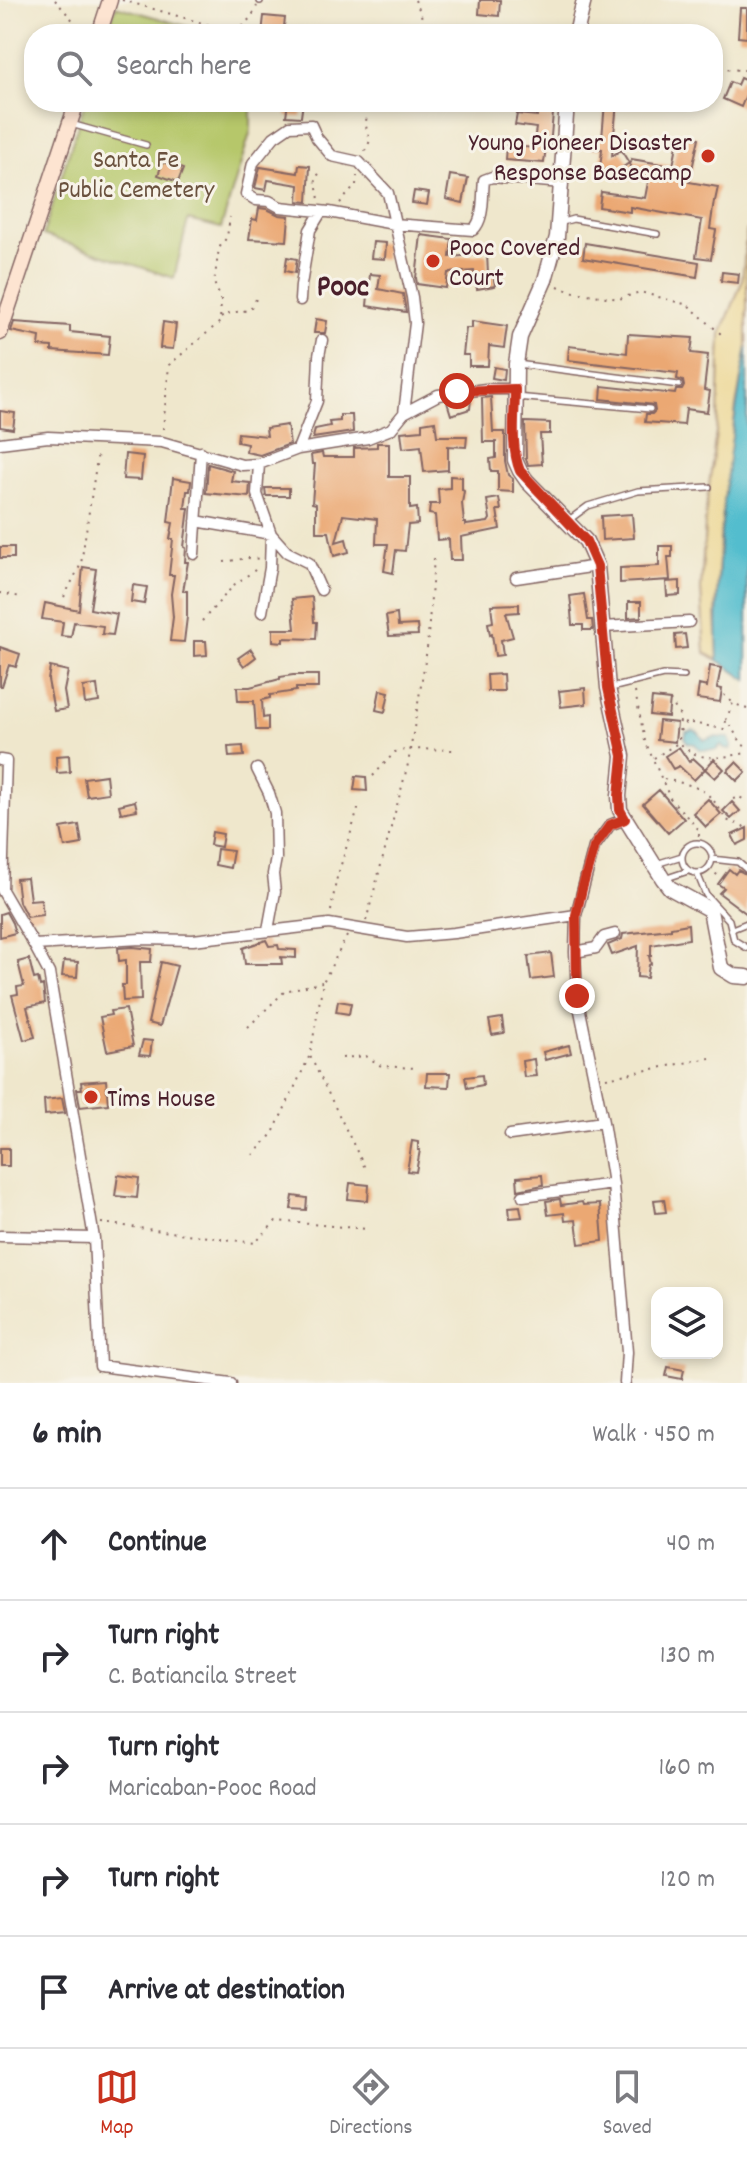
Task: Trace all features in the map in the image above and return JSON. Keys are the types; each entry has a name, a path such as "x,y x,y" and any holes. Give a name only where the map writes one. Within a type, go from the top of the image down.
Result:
{"main road":[{"path":"102,24 110,0"},
{"path":"0,333 74,112"}],"street":[{"path":"578,24 584,0"},
{"path":"566,112 555,249 520,337 516,364 515,460 520,471 586,541 597,566 608,688 623,756 620,810 670,888 710,910 721,968 734,976 747,977"},
{"path":"404,413 415,323 412,297 394,224 388,193 359,162 332,156 311,125 290,126 274,137 253,163 246,194 256,200 269,201 280,207 394,224 473,230 481,217 484,180 492,177 562,183"},
{"path":"300,300 310,230 321,212"},
{"path":"298,449 317,401 322,340"},
{"path":"0,443 48,437 162,442 242,465 259,464 298,449 368,438 391,429 404,413 438,395 486,389 515,393"},
{"path":"194,554 201,452"},
{"path":"259,464 257,494 271,534 262,612"},
{"path":"196,521 271,534 287,552 309,563 321,590"},
{"path":"516,578 597,566"},
{"path":"603,627 689,622"},
{"path":"0,760 6,761 2,890 49,973 94,1238 100,1366 231,1383"},
{"path":"257,769 275,813 275,892 268,930"},
{"path":"625,819 610,825 594,847 576,915 575,952 577,996 613,1184 627,1352 625,1383"},
{"path":"34,945 141,939 193,940 329,924 407,937 576,915"},
{"path":"575,952 596,948 604,937 615,934"},
{"path":"510,1135 603,1122"},
{"path":"523,1196 613,1184"},
{"path":"0,1236 94,1238"}],"lane":[{"path":"71,124 146,145"},
{"path":"558,224 573,219 657,234"},
{"path":"516,364 679,385"},
{"path":"515,393 650,409"},
{"path":"568,521 588,506 638,491 709,487"},
{"path":"608,688 663,675 684,676"},
{"path":"663,879 681,872 706,871 712,859 707,846 697,842 687,846 682,856 683,864 689,871"},
{"path":"653,865 682,856"},
{"path":"712,859 738,862 747,870"},
{"path":"697,873 706,895 729,920 734,940 747,948"},
{"path":"732,929 747,923"}],"path":[{"path":"55,0 76,24"},
{"path":"121,0 205,24"},
{"path":"245,24 260,0"},
{"path":"415,0 423,24"},
{"path":"723,69 747,70"},
{"path":"319,174 315,178 321,212"},
{"path":"162,442 169,365 220,322 221,299 214,283 219,248 227,237 230,217"},
{"path":"545,280 569,291 619,299 640,292 688,305 721,334"},
{"path":"220,319 230,311 246,311 254,306 257,296"},
{"path":"64,597 81,564 100,439"},
{"path":"224,562 248,558 270,559"},
{"path":"363,930 411,749 427,649 434,558"},
{"path":"202,621 235,584 270,559"},
{"path":"0,593 21,597"},
{"path":"633,683 645,741 670,798 700,831 697,842"},
{"path":"724,695 747,709"},
{"path":"670,700 680,716 679,742 692,755 723,757 747,753"},
{"path":"679,732 686,722 724,729 733,703"},
{"path":"726,720 747,747"},
{"path":"654,758 679,742"},
{"path":"373,776 395,752 411,749 454,750"},
{"path":"662,778 700,787 716,802 726,820 747,830"},
{"path":"733,799 739,797 747,801"},
{"path":"329,924 336,881 359,806"},
{"path":"709,867 721,879"},
{"path":"253,1155 273,1133 310,1056 323,982 351,928"},
{"path":"248,1027 285,991 323,982"},
{"path":"310,1056 365,1168"},
{"path":"342,1058 366,1056 381,1066 415,1068"},
{"path":"593,1080 710,1058"},
{"path":"91,1221 255,1243 276,1221 367,1229"}],"green space":[{"path":"116,6 179,24 110,24"},
{"name":"Santa Fe Public Cemetery","path":"82,112 251,112 251,130 221,228 188,220 174,278 43,235"}],"sand":[{"path":"747,229 747,347 736,406 720,539 716,615 718,660 705,653 701,589 706,509 718,417 721,334 742,282"}],"water":[{"path":"747,347 747,680 718,660 717,621 724,502"},
{"path":"693,730 704,740 729,738 732,746 730,750 721,745 716,750 700,750 685,739 686,732"}],"building":[{"path":"480,0 500,0 499,16 479,14"},
{"path":"740,8 747,8 747,38 738,37"},
{"path":"264,16 285,18 284,24 263,24"},
{"path":"740,78 747,81 747,92 741,107 723,99 730,82 737,85"},
{"path":"287,112 302,112 301,117 286,116"},
{"path":"537,112 553,112 550,147 546,146 544,163 505,160 506,145 533,148 536,128 515,125 517,114 537,116"},
{"path":"604,112 616,112 612,156 621,150 629,163 616,172 600,170 602,149 588,148 589,138 602,139"},
{"path":"679,134 699,138 689,182 718,187 710,229 716,230 711,259 696,257 702,220 630,207 630,212 599,207 601,192 645,198 649,177 629,173 631,159 673,166"},
{"path":"163,162 183,169 178,182 158,175"},
{"path":"299,165 310,166 308,202 298,201 299,185 268,180 266,190 255,188 260,167 298,173"},
{"path":"450,175 468,178 463,203 446,199"},
{"path":"414,191 429,193 427,205 412,203"},
{"path":"259,208 289,216 287,241 249,239 252,219 257,220"},
{"name":"Pooc Covered Court","path":"421,235 452,239 450,257 487,254 488,274 493,273 495,286 477,289 474,271 448,273 446,288 417,284"},
{"path":"373,242 386,243 385,259 371,258"},
{"path":"585,243 699,262 697,277 583,258"},
{"path":"287,257 297,259 295,273 285,271"},
{"path":"722,272 739,274 738,283 721,281"},
{"path":"370,274 380,275 378,289 403,294 406,312 367,306"},
{"path":"316,319 327,321 325,333 314,333"},
{"path":"472,321 507,326 504,348 489,346 488,366 469,366 469,355 463,355 466,328 472,328"},
{"path":"14,322 70,326 70,332 110,336 108,355 52,351 52,347 39,346 40,337 11,331"},
{"path":"163,322 176,324 173,349 160,348"},
{"path":"628,334 693,338 691,353 708,355 704,390 710,391 707,412 686,409 684,425 645,422 646,414 655,411 654,405 601,399 602,386 675,394 684,386 683,381 677,379 678,373 568,360 569,346 627,353"},
{"path":"494,367 505,369 504,380 492,378"},
{"path":"491,397 493,432 505,432 505,461 508,475 513,479 513,492 498,491 498,471 491,471 490,459 496,458 496,442 483,442 482,398"},
{"path":"471,399 470,409 451,415 447,402"},
{"path":"0,411 15,413 13,429 0,427"},
{"path":"340,415 352,415 353,432 313,438 315,429 330,426 329,422 340,421"},
{"path":"435,421 437,436 467,436 466,447 448,446 448,470 424,472 421,446 403,448 401,432 422,430 422,423"},
{"path":"525,422 550,423 550,434 540,434 542,464 528,465"},
{"path":"287,425 290,444 260,455 246,452 247,444 237,442 238,433 267,436 266,428"},
{"path":"377,443 389,443 389,477 410,477 410,509 417,508 418,524 408,525 405,551 396,550 393,573 384,571 388,544 376,544 377,519 343,515 336,542 346,539 349,552 334,556 329,532 316,532 316,504 312,503 315,464 312,464 311,455 322,453 323,457 354,457 354,448 377,447"},
{"path":"125,454 143,456 141,480 123,479"},
{"path":"208,464 233,471 231,481 250,483 249,497 206,493"},
{"path":"450,476 462,477 466,525 488,522 487,500 499,498 501,510 497,510 500,529 461,537 462,560 450,560 449,539 437,540 435,515 429,514 430,504 439,504 438,489 450,488"},
{"path":"173,478 191,481 185,508 189,508 184,547 185,562 188,562 183,591 187,591 184,642 170,641 174,575 169,575 173,523 168,522"},
{"path":"265,488 289,488 289,496 266,496"},
{"path":"632,514 634,538 602,540 601,516"},
{"path":"659,546 672,546 672,557 668,557 670,580 620,583 620,568 659,566"},
{"path":"0,547 14,547 14,558 0,558"},
{"path":"83,567 96,569 90,609 117,614 113,635 102,634 103,626 74,622 71,637 61,636 63,622 42,619 45,603 79,610"},
{"path":"680,581 680,595 667,596 666,582"},
{"path":"133,585 147,587 144,604 131,602"},
{"path":"584,594 588,620 592,620 593,630 583,630 583,625 572,625 570,596"},
{"path":"312,597 314,622 317,622 316,639 283,638 283,642 273,641 273,629 295,629 292,599"},
{"path":"628,602 641,602 641,617 628,618"},
{"path":"519,604 519,612 506,613 513,637 501,640 503,655 495,656 488,623 493,622 491,605"},
{"path":"397,614 398,626 417,625 418,635 389,636 386,616"},
{"path":"685,634 687,648 676,649 675,635"},
{"path":"194,641 206,641 207,655 194,656"},
{"path":"0,647 20,654 16,667 9,665 2,686 0,686"},
{"path":"251,649 256,657 244,666 238,658"},
{"path":"710,666 721,668 717,688 722,689 720,702 697,699 699,685 707,687"},
{"path":"50,667 68,671 64,691 67,709 54,711 48,680"},
{"path":"503,674 504,691 488,691 487,675"},
{"path":"293,675 318,675 318,688 296,688 296,691 270,695 270,698 262,700 263,718 268,717 268,730 256,730 254,701 238,701 237,687 250,687"},
{"path":"97,685 99,702 85,704 83,687"},
{"path":"585,688 586,704 561,707 559,691"},
{"path":"380,690 389,692 385,712 376,710"},
{"path":"652,698 670,700 668,717 650,715"},
{"path":"659,721 677,723 675,742 657,740"},
{"path":"243,746 244,756 229,757 228,747"},
{"path":"679,747 689,762 693,758 705,769 694,780 679,766 673,769 665,756"},
{"path":"69,755 70,772 57,773 56,756"},
{"path":"714,759 724,769 715,778 705,769"},
{"path":"736,762 746,772 737,781 727,771"},
{"path":"106,775 108,793 87,796 84,778"},
{"path":"356,776 366,777 367,791 354,790"},
{"path":"659,790 684,819 668,833 643,804"},
{"path":"708,799 721,814 706,827 693,813"},
{"path":"135,801 137,810 121,813 119,805"},
{"path":"732,802 740,811 731,819 723,811"},
{"path":"79,825 82,844 65,847 61,828"},
{"path":"747,828 747,840 737,845 732,835"},
{"path":"212,832 223,834 221,847 210,845"},
{"path":"217,849 233,851 230,868 215,865"},
{"path":"729,869 735,874 738,870 747,875 747,914 719,893 724,888 718,884"},
{"path":"27,878 30,900 41,899 43,915 27,917 19,902 16,879"},
{"path":"6,912 15,933 0,937 0,914"},
{"path":"688,924 689,939 651,945 647,978 637,977 638,946 612,955 608,945 622,939 623,934"},
{"path":"266,940 269,946 296,950 296,958 281,957 282,964 245,964 243,948"},
{"path":"118,948 152,949 151,962 140,962 141,1000 123,1001 126,960 119,961"},
{"path":"551,953 554,977 531,980 528,956"},
{"path":"29,959 34,979 38,978 40,986 43,985 45,1003 27,1007 35,1037 24,1040 12,995 18,994 17,987 24,986 18,962"},
{"path":"64,961 78,962 77,977 62,976"},
{"path":"161,962 177,966 160,1026 148,1023"},
{"path":"338,1001 351,1003 349,1014 336,1012"},
{"path":"126,1009 133,1046 107,1051 100,1017 111,1015 110,1011"},
{"path":"502,1018 504,1033 492,1035 489,1020"},
{"path":"143,1040 152,1041 150,1056 139,1055"},
{"path":"569,1045 571,1053 545,1060 543,1052"},
{"path":"534,1059 536,1076 524,1077 522,1061"},
{"path":"427,1073 450,1073 449,1087 426,1086"},
{"path":"482,1075 483,1085 467,1088 465,1077"},
{"name":"Tims House","path":"106,1080 108,1104 80,1107 77,1089 82,1089 81,1082"},
{"path":"62,1098 65,1113 45,1115 44,1100"},
{"path":"412,1141 418,1142 420,1150 416,1172 407,1171"},
{"path":"0,1148 9,1148 9,1166 0,1166"},
{"path":"118,1175 139,1178 137,1198 115,1196"},
{"path":"542,1175 543,1185 518,1190 517,1177"},
{"path":"350,1183 369,1185 368,1201 348,1199"},
{"path":"293,1196 307,1198 306,1210 291,1209"},
{"path":"560,1199 561,1205 582,1202 583,1205 600,1204 603,1241 579,1244 576,1220 565,1221 564,1213 548,1215 546,1201"},
{"path":"664,1199 666,1212 656,1213 654,1200"},
{"path":"520,1206 522,1217 510,1218 509,1207"},
{"path":"668,1367 684,1370 682,1379 666,1376"}],"place":[{"name":"Young Pioneer Disaster Response Basecamp","path":"708,156"},
{"name":"Pooc Covered Court","path":"433,261"},
{"name":"Tims House","path":"91,1097"}],"district":[{"name":"Pooc","path":"343,285"}],"route":[{"path":"457,391 515,389 514,446 520,471 586,541 597,566 608,688 623,756 619,796 620,810 625,819 610,825 594,847 582,889 576,915 577,996"}]}
